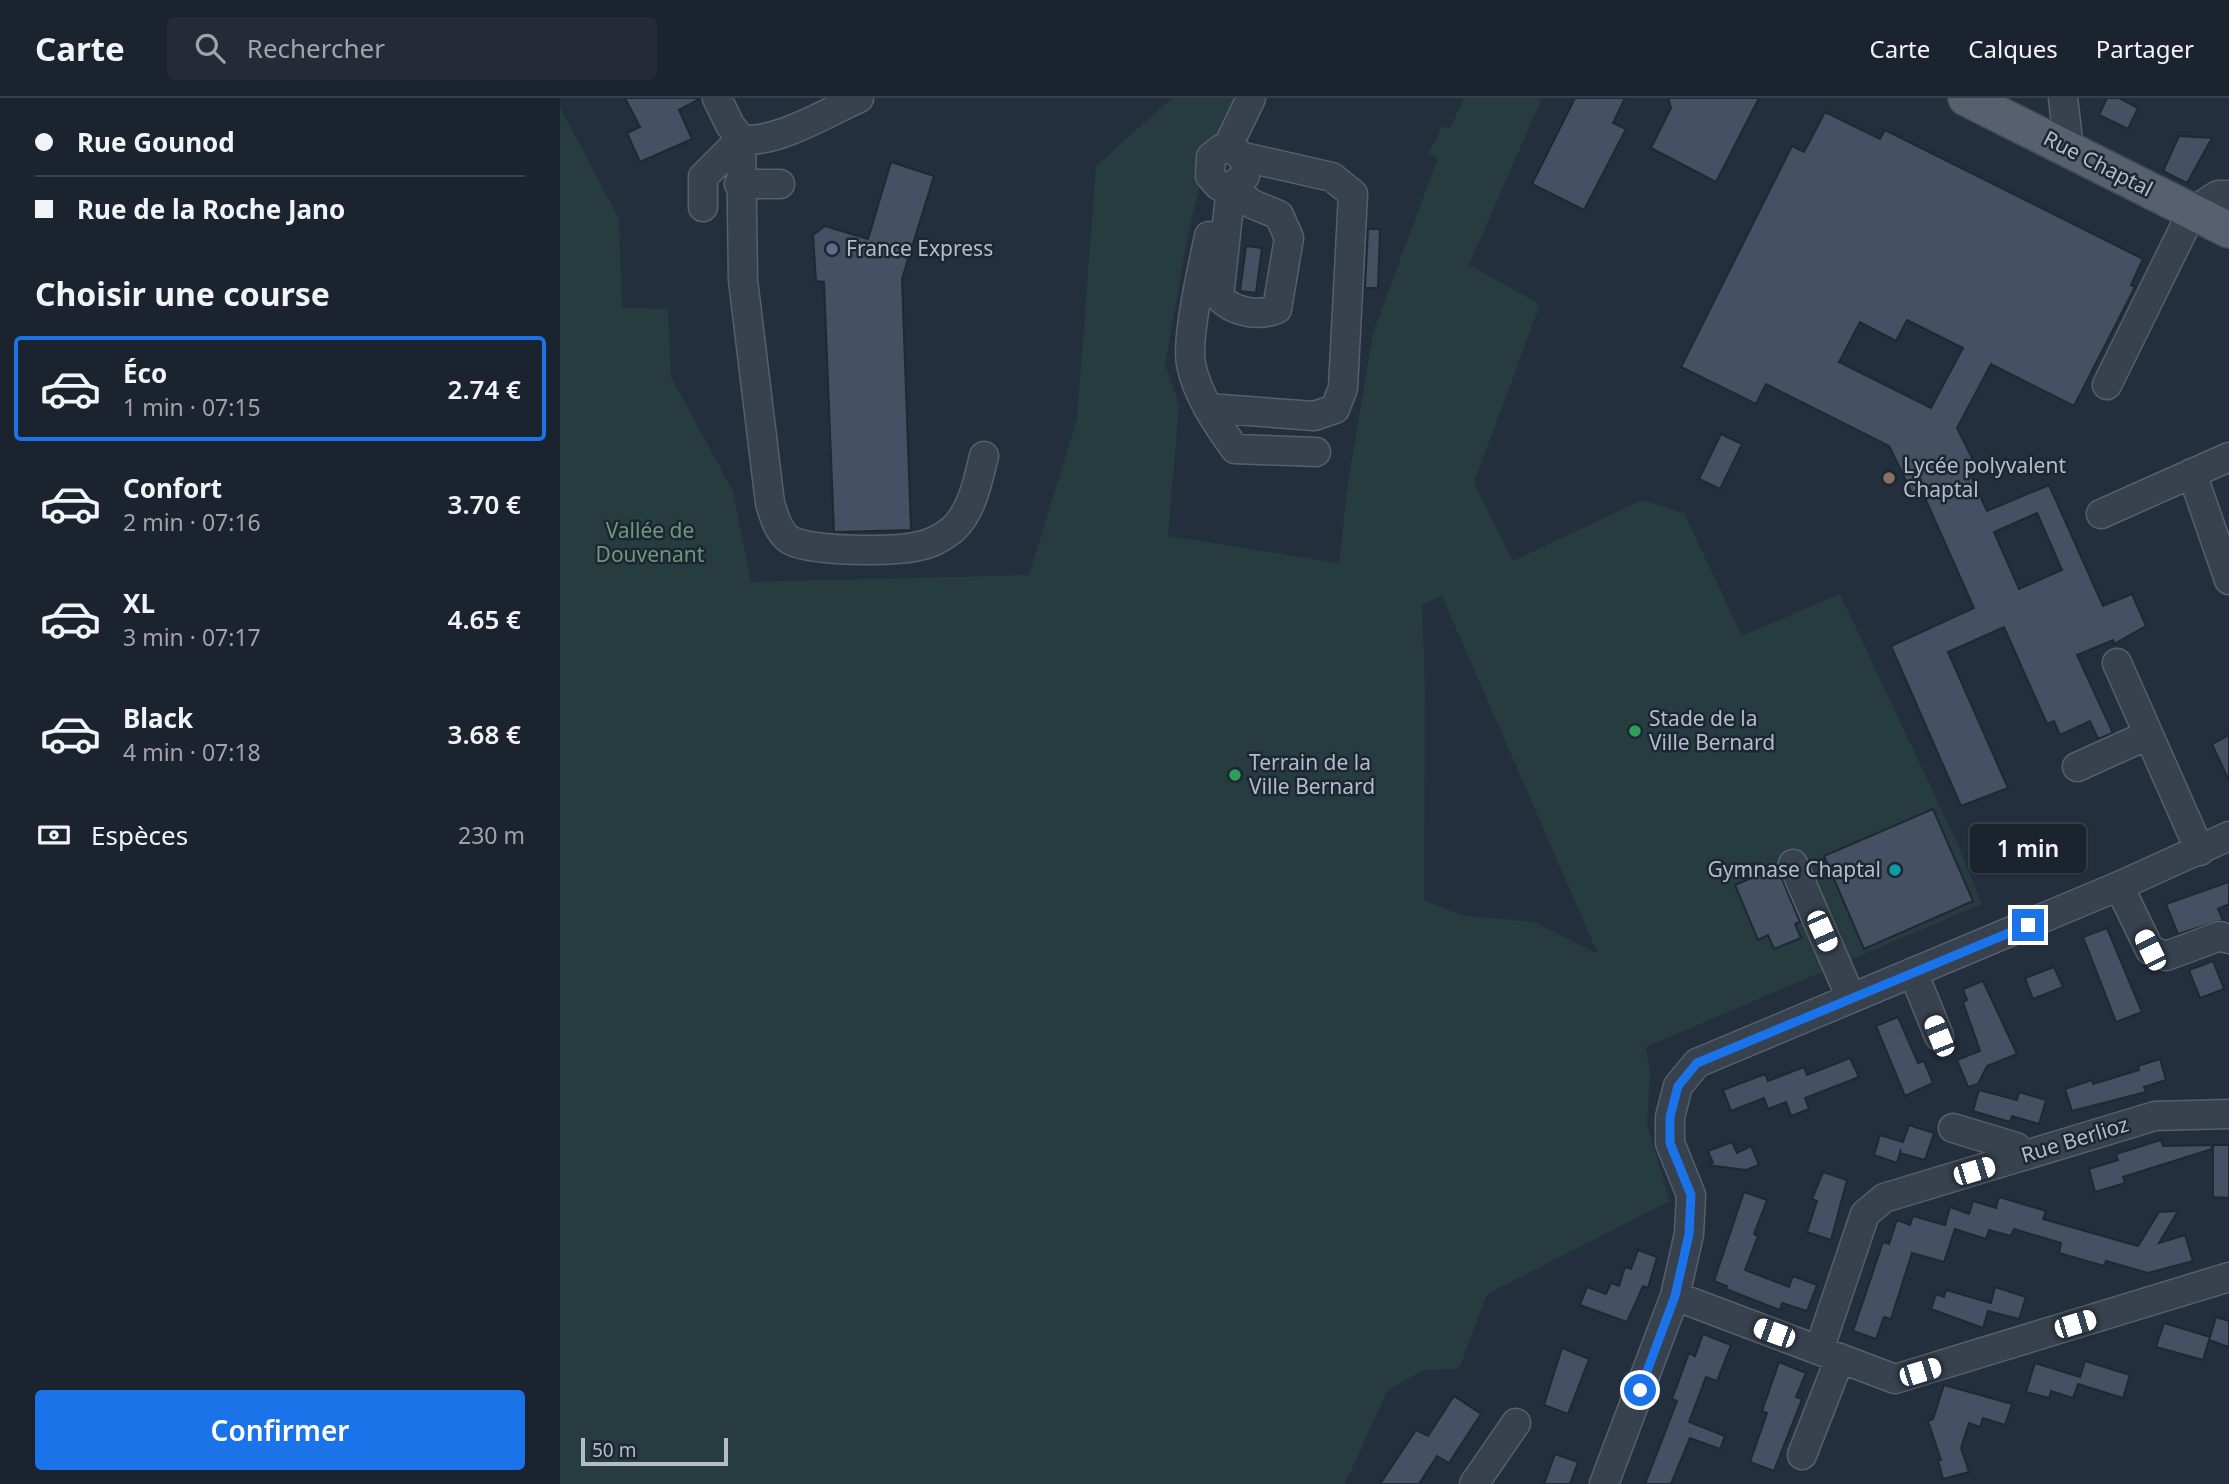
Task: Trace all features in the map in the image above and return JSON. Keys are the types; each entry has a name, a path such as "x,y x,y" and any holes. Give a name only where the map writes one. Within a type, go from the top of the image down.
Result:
{"main road":[{"name":"Rue Chaptal","path":"1966,98 2229,230"}],"street":[{"path":"717,98 730,125 741,139 739,184 743,280 769,503 789,540 814,549 916,547 933,542 954,528 968,507 984,456"},
{"path":"741,139 753,141 773,136 859,98"},
{"path":"1251,98 1236,152 1245,176 1225,186 1196,307 1190,363 1208,408 1236,449 1316,452"},
{"path":"2063,98 2068,149"},
{"path":"703,207 703,177 741,139"},
{"path":"1208,408 1314,416 1335,409 1343,388 1353,194 1332,177 1236,152"},
{"path":"739,184 780,184"},
{"path":"2108,385 2192,212 2218,195 2229,195"},
{"path":"2101,514 2229,457"},
{"path":"2192,473 2229,580"},
{"path":"2117,663 2200,851"},
{"path":"2077,767 2148,735"},
{"path":"1604,1484 1675,1296 1689,1234 1691,1195 1670,1143 1670,1117 1678,1086 1697,1063 2119,886 2229,836"},
{"path":"1793,864 1851,998"},
{"path":"2119,886 2150,950 2166,956 2220,936 2229,939"},
{"path":"1913,972 1939,1036"},
{"name":"Rue Berlioz","path":"1829,1354 1866,1214 1884,1198 2155,1116 2229,1114"},
{"path":"1952,1128 2016,1147 2019,1157"},
{"path":"1675,1296 1895,1380 2229,1277"},
{"path":"1802,1455 1829,1354"},
{"path":"1474,1484 1516,1423"}],"green space":[{"name":"Vallée de Douvenant","path":"1172,98 1234,98 1209,148 1188,235 1165,364 1179,405 1168,536 1339,563 1348,483 1373,333 1438,158 1428,153 1443,126 1450,129 1464,98 1542,98 1469,265 1540,304 1474,483 1513,561 1642,500 1684,513 1742,636 1840,594 1958,845 1982,904 1646,1047 1650,1072 1647,1125 1670,1201 1487,1294 1459,1369 1423,1370 1387,1391 1345,1484 560,1484 560,107 619,219 622,308 668,309 671,377 733,491 751,582 1029,575 1077,419 1096,166","holes":["1442,596 1598,954 1534,922 1463,916 1424,900 1425,689 1422,605"]}],"building":[{"path":"625,98 701,98 679,110 692,139 640,162 627,133 640,127"},
{"path":"1575,98 1625,98 1613,123 1626,129 1584,210 1532,184"},
{"path":"1668,98 1759,98 1716,182 1651,148 1671,108"},
{"path":"2107,98 2119,98 2138,108 2128,129 2099,115"},
{"path":"1825,112 1880,139 1885,130 2143,259 2131,285 2135,287 2074,406 1991,364 1957,428 1976,466 1968,470 1987,511 2049,485 2103,606 2132,594 2146,626 2114,644 2113,640 2077,655 2113,733 2098,739 2090,721 2060,735 2054,721 2047,724 2004,627 1948,652 2008,788 1961,806 1891,646 1974,608 1921,489 1912,493 1889,446 1766,384 1756,404 1681,367 1792,146 1804,152","holes":["1907,320 1963,348 1931,408 1839,362 1860,322 1896,341","2037,513 2062,570 2019,589 1994,532"]},
{"path":"2179,136 2212,138 2187,183 2163,171"},
{"path":"891,162 934,176 902,279 911,530 834,532 824,282 816,281 813,235 825,226 868,239"},
{"path":"1368,229 1380,229 1378,288 1365,288"},
{"path":"1246,246 1262,248 1256,293 1240,291"},
{"path":"1721,434 1742,444 1720,489 1699,479"},
{"path":"2229,735 2229,781 2212,744"},
{"name":"Gymnase Chaptal","path":"1933,809 1973,901 1864,949 1824,856"},
{"path":"1777,867 1800,922 1795,924 1801,938 1774,949 1768,935 1758,940 1735,885"},
{"path":"2229,882 2229,904 2218,909 2223,920 2178,934 2166,904"},
{"path":"2107,928 2142,1012 2116,1022 2083,937"},
{"path":"2213,961 2224,989 2200,998 2189,970"},
{"path":"2054,967 2063,987 2033,999 2025,978"},
{"path":"1983,981 2017,1054 1987,1066 1978,1084 1968,1087 1957,1060 1980,1051 1963,1002 1967,1000 1963,989"},
{"path":"1898,1017 1918,1063 1924,1061 1933,1083 1905,1096 1876,1026"},
{"path":"1850,1058 1859,1077 1805,1098 1809,1109 1791,1116 1786,1102 1768,1109 1764,1098 1731,1111 1723,1090 1765,1074 1768,1081 1804,1067 1807,1075"},
{"path":"2160,1059 2166,1080 2144,1087 2146,1092 2072,1111 2065,1089 2092,1080 2093,1084 2139,1070 2138,1066"},
{"path":"1979,1090 2017,1100 2019,1092 2046,1100 2039,1124 2012,1116 2010,1122 1973,1111"},
{"path":"1909,1125 1934,1133 1925,1160 1900,1153 1901,1149 1897,1163 1874,1155 1880,1135 1903,1142"},
{"path":"2161,1140 2163,1146 2212,1145 2212,1149 2123,1177 2125,1183 2095,1192 2089,1169 2118,1160 2116,1154"},
{"path":"1732,1142 1737,1153 1751,1146 1759,1165 1746,1170 1707,1165 1713,1163 1708,1151"},
{"path":"2213,1145 2229,1145 2229,1198 2213,1197"},
{"path":"1823,1172 1847,1180 1831,1240 1807,1232 1817,1201 1812,1199"},
{"path":"1744,1192 1767,1200 1754,1234 1758,1236 1745,1270 1789,1287 1793,1276 1817,1285 1807,1311 1782,1303 1780,1310 1726,1289 1727,1286 1714,1281"},
{"path":"1999,1197 2046,1211 2043,1219 2138,1246 2159,1212 2178,1211 2159,1243 2185,1235 2193,1261 2148,1273 2106,1261 2104,1266 2059,1253 2061,1243 2014,1229 2011,1236 1989,1230 1986,1239 1955,1229 1944,1262 1912,1253 1891,1319 1884,1317 1876,1339 1853,1331 1883,1242 1889,1244 1897,1220 1910,1225 1913,1216 1945,1225 1950,1207 1969,1214 1973,1201 1996,1208"},
{"path":"1638,1250 1657,1257 1648,1288 1643,1286 1627,1322 1580,1305 1587,1287 1606,1294 1611,1283 1619,1286 1625,1267 1631,1269"},
{"path":"1995,1287 2026,1297 2019,1319 1988,1311 1983,1328 1931,1309 1936,1294 1944,1297 1946,1290 1991,1303"},
{"path":"2216,1317 2229,1321 2229,1347 2209,1340"},
{"path":"2164,1323 2210,1337 2203,1360 2156,1347"},
{"path":"1703,1334 1731,1345 1717,1381 1706,1377 1689,1422 1725,1436 1720,1449 1690,1438 1671,1484 1645,1484 1677,1401 1672,1399 1689,1353 1695,1356"},
{"path":"1562,1348 1589,1359 1568,1414 1544,1405"},
{"path":"2085,1361 2130,1375 2123,1398 2078,1384 2073,1398 2051,1391 2049,1398 2026,1392 2035,1363 2080,1377"},
{"path":"1779,1362 1806,1373 1796,1397 1802,1399 1774,1471 1750,1462 1767,1413 1762,1411"},
{"path":"1944,1385 2012,1404 2005,1425 1983,1418 1980,1427 1969,1423 1961,1448 1969,1472 1943,1479 1938,1460 1941,1460 1928,1421 1933,1419"},
{"path":"1454,1396 1481,1414 1449,1463 1437,1456 1419,1484 1380,1484 1416,1430 1428,1436"},
{"path":"1555,1454 1578,1462 1570,1484 1544,1484"}],"place":[{"name":"France Express","path":"832,249"},
{"name":"Lycée polyvalent Chaptal","path":"1889,478"},
{"name":"Stade de la Ville Bernard","path":"1635,731"},
{"name":"Terrain de la Ville Bernard","path":"1235,775"},
{"name":"Gymnase Chaptal","path":"1895,870"}],"route":[{"path":"1640,1390 1675,1296 1689,1234 1691,1195 1670,1143 1670,1117 1678,1086 1697,1063 2028,925"}]}
